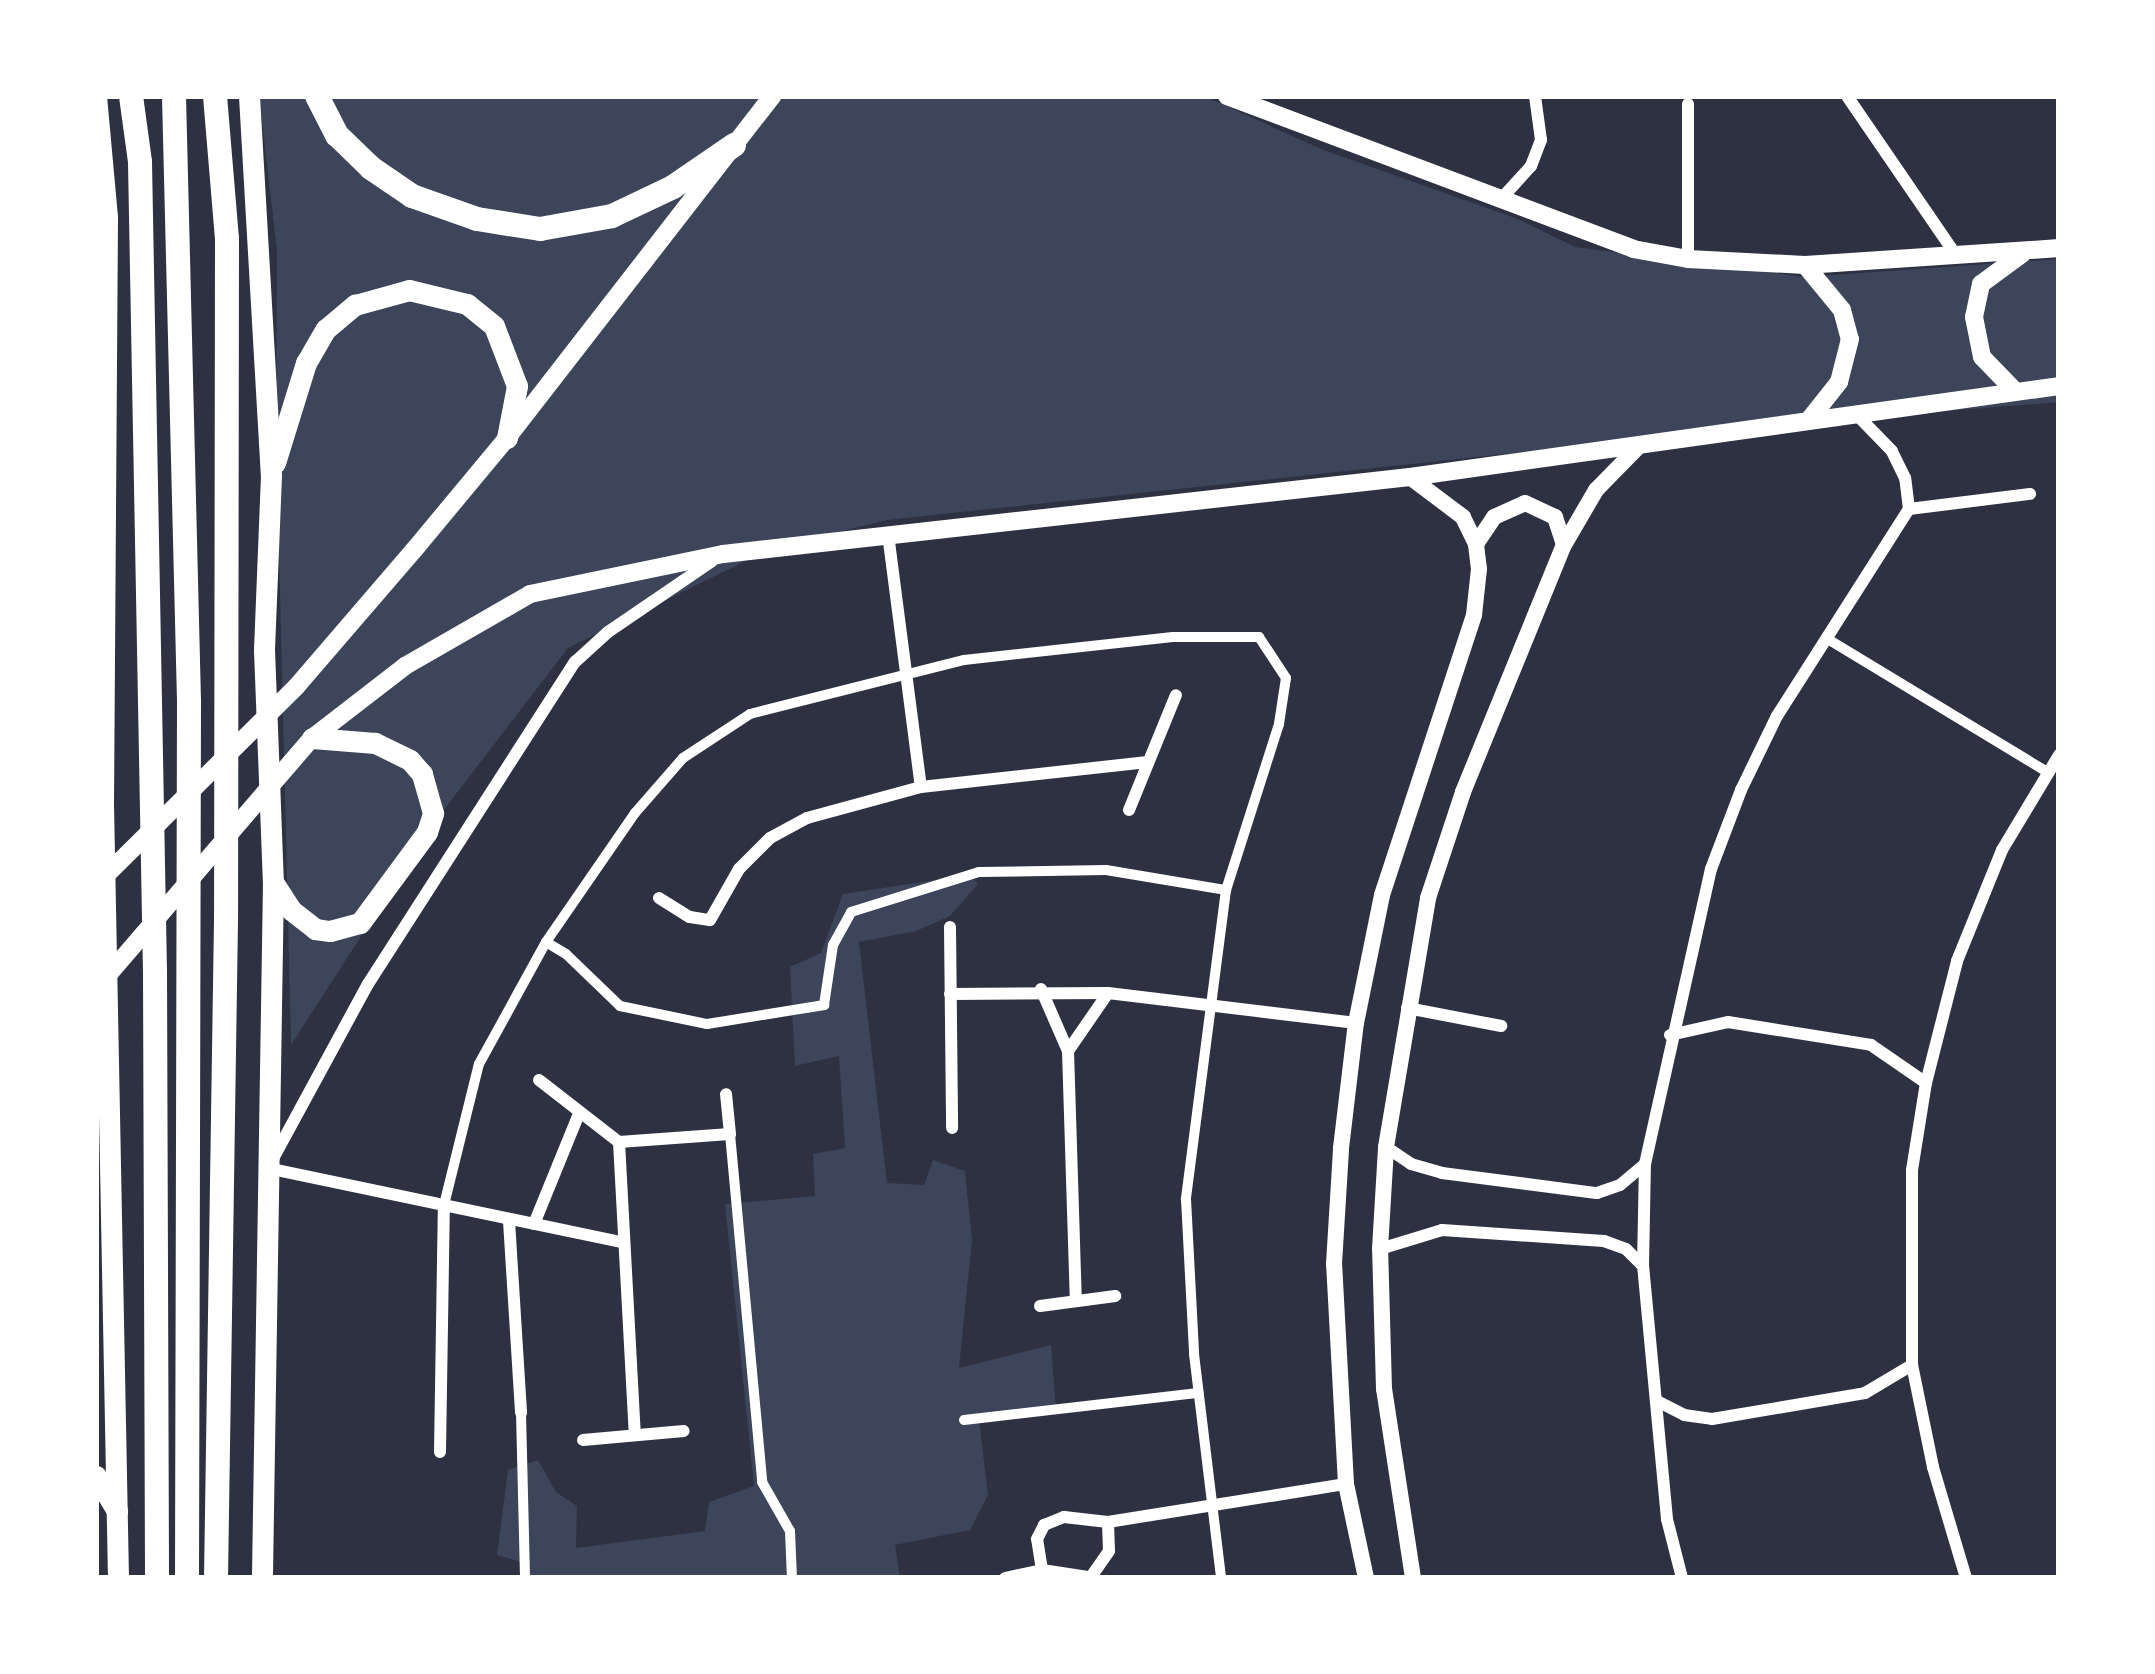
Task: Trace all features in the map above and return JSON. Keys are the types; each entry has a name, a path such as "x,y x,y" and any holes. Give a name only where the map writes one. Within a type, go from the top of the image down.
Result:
{"highway":[{"path":"131,96 140,162 155,970 157,1578"},
{"path":"174,96 189,701 188,1578"},
{"path":"215,96 226,239 226,920 216,1578"},
{"path":"317,96 338,135 371,168 412,196 477,219 540,229 612,216 673,187 734,146"}],"main road":[{"path":"96,96 107,217 101,363 101,999 114,1282 118,1578"},
{"path":"249,96 271,475 264,650 273,882 262,1578"},
{"path":"96,886 296,687 507,439 772,96"},
{"path":"1227,96 1582,234 1688,259 1805,265 2059,248"},
{"path":"2015,391 1982,357 1974,337 1975,301 1996,270 2027,250"},
{"path":"1805,265 1827,285 1850,339 1839,382 1809,420"},
{"path":"271,475 306,363 326,329 355,305 409,290 435,292 467,304 494,326 517,386 507,439"},
{"path":"96,397 101,363"},
{"path":"101,999 312,738 405,666 530,594 723,554 1410,476 2059,386"},
{"path":"273,882 303,922 331,932 346,929 371,913 427,832 433,813 422,774 410,760 375,743 312,738"},
{"path":"96,1300 114,1282"},
{"path":"96,1476 119,1515"}],"street":[{"path":"1499,201 1531,166 1541,140 1534,96"},
{"path":"1847,96 1956,256"},
{"path":"1688,104 1688,259"},
{"path":"1682,1578 1667,1519 1643,1265 1645,1164 1670,1035 1711,868 1741,790 1777,716 1909,509 1905,478 1892,451 1856,413"},
{"path":"1413,1578 1384,1389 1380,1249 1386,1147 1428,898 1463,792 1564,545 1596,490 1644,442"},
{"path":"1366,1578 1346,1484 1334,1264 1357,1023 1382,895 1474,615 1476,544 1462,517 1410,476"},
{"path":"1909,509 2030,494"},
{"path":"1476,544 1494,517 1526,503 1555,517 1564,545"},
{"path":"888,535 921,787"},
{"path":"621,1242 268,1168 376,970 575,662 608,632 723,554"},
{"path":"440,1452 444,1205 478,1064 546,942 635,813 682,758 750,714 964,660 1173,638 1259,637 1286,678 1279,724 1226,890 1186,1199 1198,1393 1221,1578"},
{"path":"1826,638 2047,772"},
{"path":"1129,810 1175,695"},
{"path":"1966,1578 1933,1467 1912,1366 1908,1264 1912,1170 1926,1083 1957,961 2002,850 2059,754"},
{"path":"659,898 690,917 710,920 739,869 770,838 807,818 921,787 1148,762"},
{"path":"546,942 566,953 620,1006 707,1024 824,1005 833,945 850,912 979,872 1106,870 1226,890"},
{"path":"950,927 952,1128"},
{"path":"950,994 1042,989 1108,993 1357,1023"},
{"path":"1042,989 1068,1051 1076,1301"},
{"path":"1068,1051 1108,993"},
{"path":"1407,1008 1502,1026"},
{"path":"1670,1035 1728,1022 1871,1046 1926,1083"},
{"path":"539,1079 619,1142 730,1134"},
{"path":"726,1094 762,1482 790,1531 792,1578"},
{"path":"534,1224 579,1114"},
{"path":"619,1142 635,1436"},
{"path":"1386,1147 1411,1164 1442,1173 1597,1193 1620,1185 1645,1164"},
{"path":"509,1221 525,1578"},
{"path":"1380,1249 1442,1230 1604,1241 1626,1249 1643,1265"},
{"path":"1040,1306 1115,1296"},
{"path":"1657,1401 1684,1415 1712,1419 1865,1393 1912,1366"},
{"path":"964,1420 1198,1393"},
{"path":"583,1439 684,1431"},
{"path":"1042,1570 1037,1539 1044,1525 1064,1517 1108,1522 1346,1484"},
{"path":"1005,1578 1042,1570 1060,1577 1093,1576 1104,1566 1109,1551 1108,1522"}],"shaded area":[{"path":"259,96 1204,96 1321,149 1518,219 1575,247 1804,277 2059,259 2059,402 1796,423 887,520 772,548 568,648 436,820 291,1045 276,427 277,251"},
{"path":"969,875 978,884 950,916 916,931 859,942 887,1183 924,1185 933,1160 965,1171 972,1240 959,1368 1051,1345 1056,1409 979,1419 988,1495 970,1530 895,1545 900,1578 525,1578 525,1563 497,1555 508,1470 538,1460 556,1492 577,1506 576,1548 705,1531 709,1502 754,1486 725,1204 815,1196 813,1154 845,1148 839,1056 795,1066 790,967 821,953 843,894"}]}
